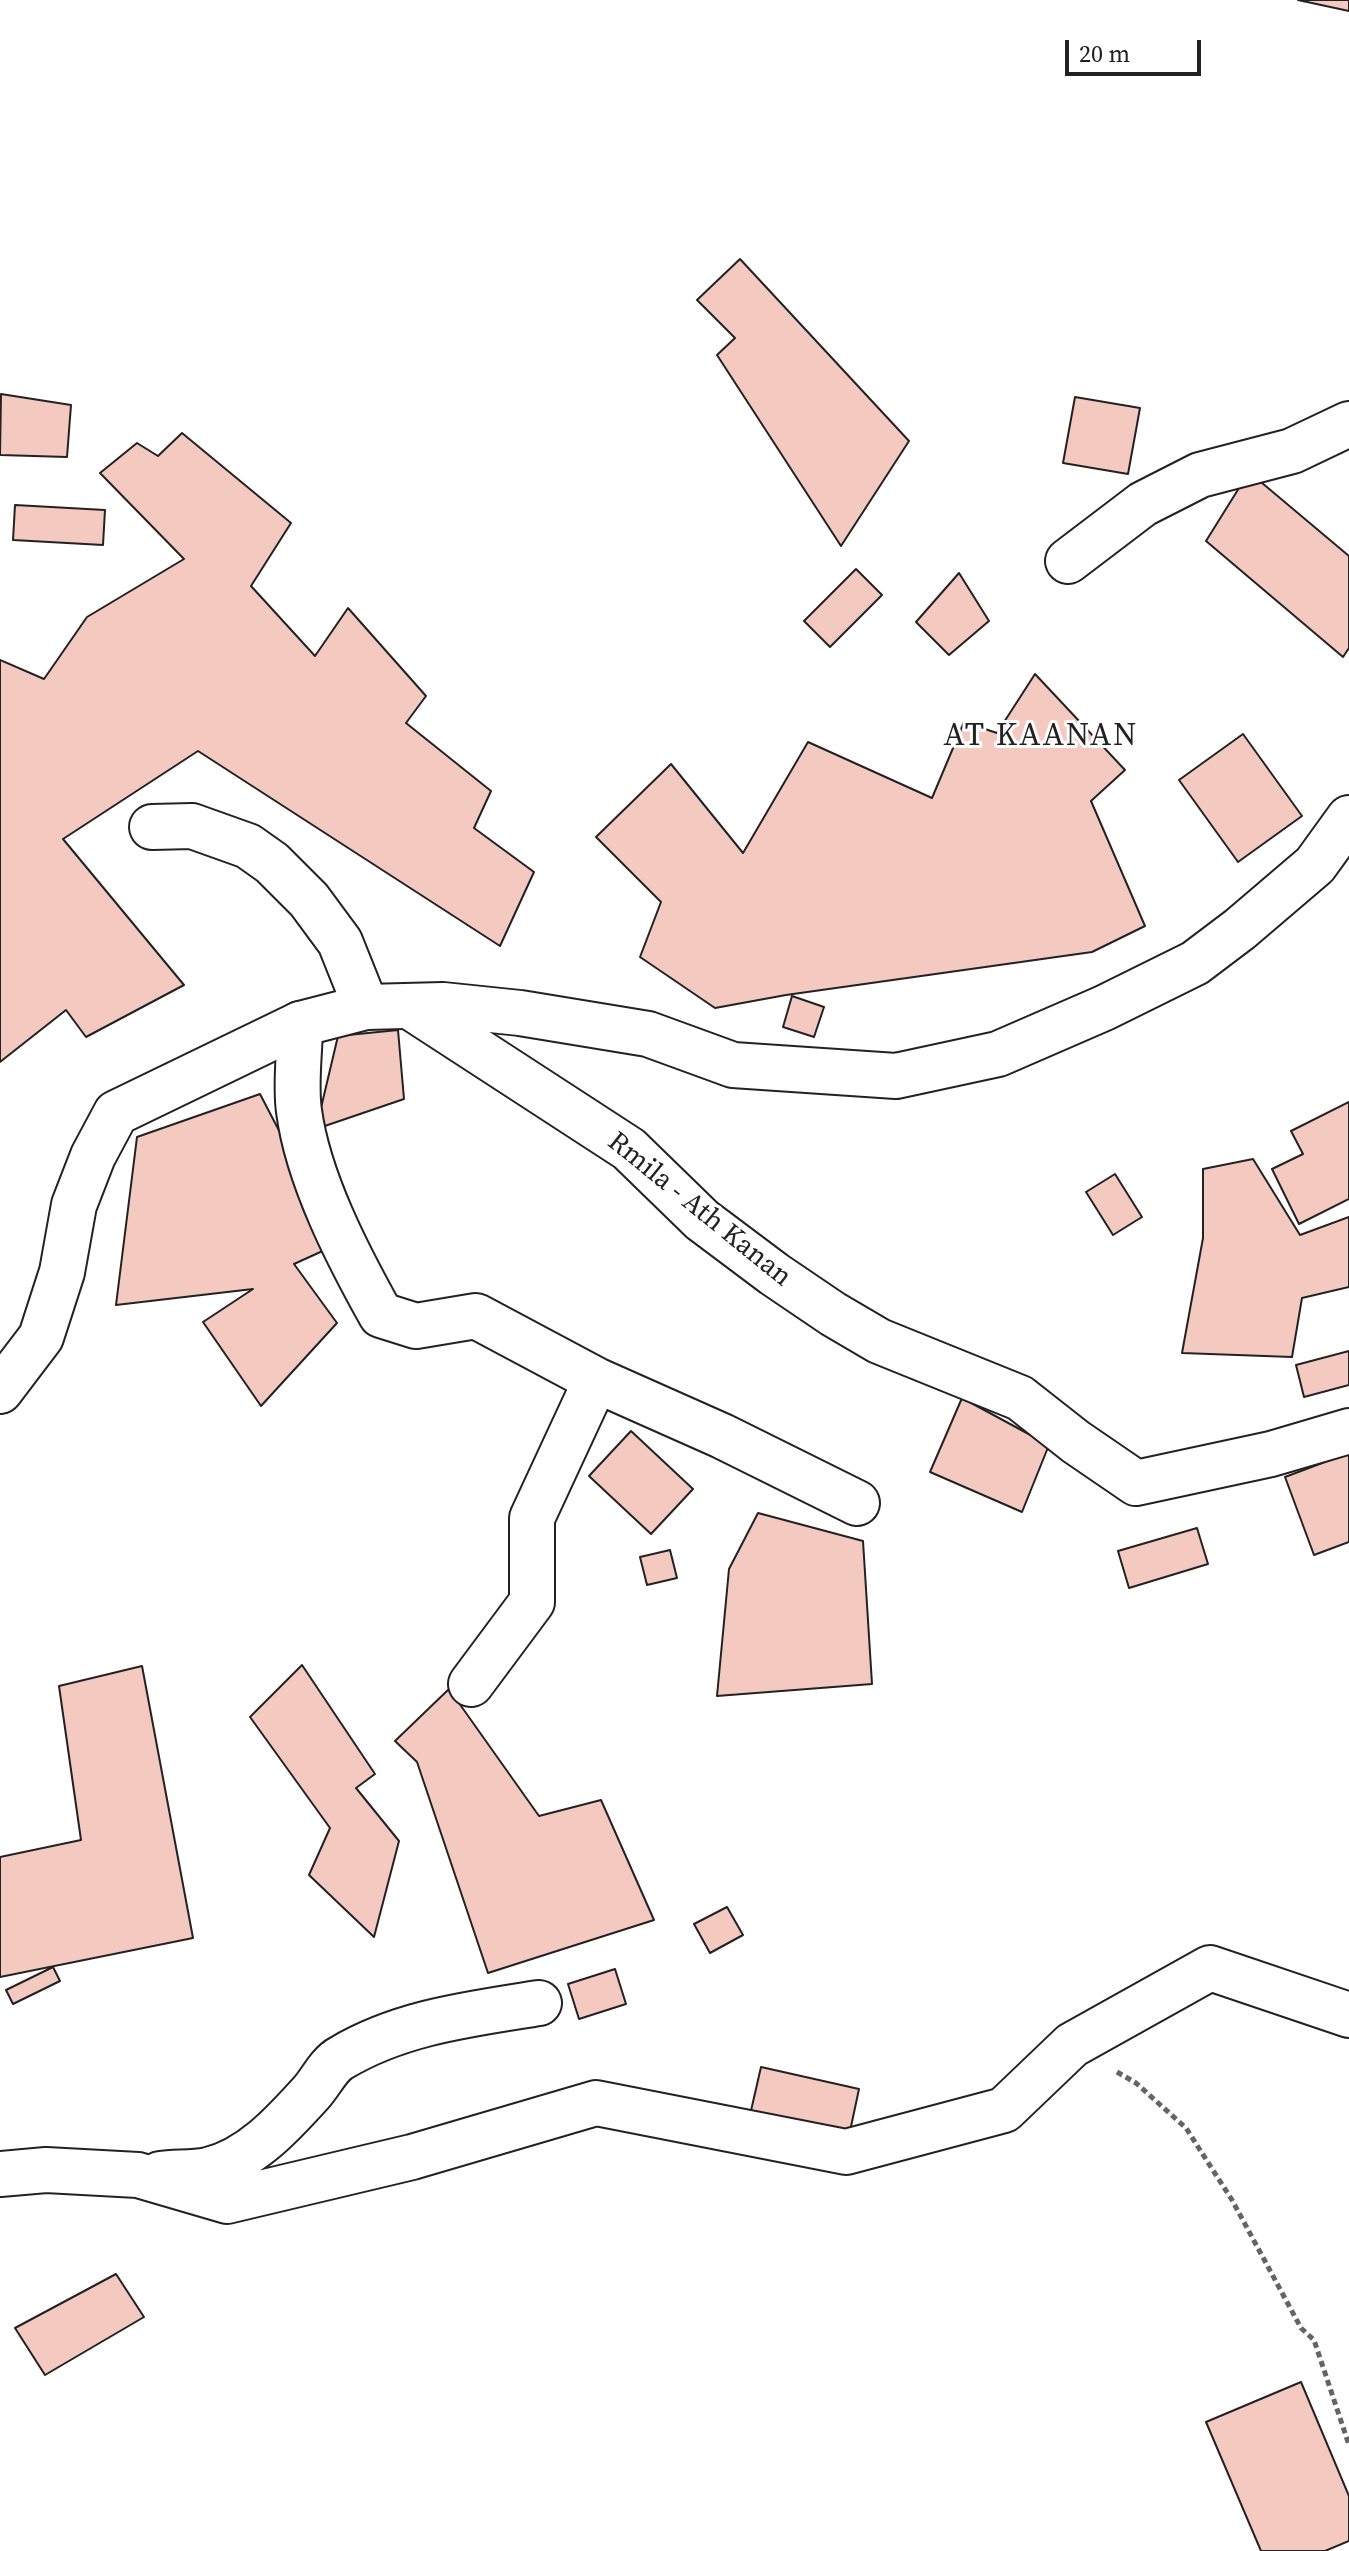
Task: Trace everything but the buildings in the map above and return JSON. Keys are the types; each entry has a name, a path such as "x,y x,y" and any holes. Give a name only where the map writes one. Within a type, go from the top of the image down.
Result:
{"street":[{"path":"1068,561 1143,504 1200,475 1292,451 1349,424"},
{"path":"0,1391 41,1337 62,1272 74,1205 93,1156 116,1113 300,1024 366,1007 443,1005 520,1013 648,1034 733,1065 896,1076 998,1054 1104,1008 1195,963 1315,865 1349,818"},
{"path":"152,827 192,826 248,846 272,863 309,900 340,942 366,1007"},
{"name":"Rmila - Ath Kanan","path":"409,1006 629,1149 702,1220 833,1314 879,1341 1020,1398 1136,1483 1271,1454 1349,1431"},
{"path":"300,1024 299,1110 316,1175 348,1257 381,1315 416,1326 476,1316 596,1380 722,1436 857,1503"},
{"path":"471,1684 532,1602 532,1518 596,1380"},
{"path":"138,2175 227,2201 412,2157 596,2103 846,2152 1004,2110 1072,2045 1210,1968 1349,2015"},
{"path":"0,2174 46,2170 138,2175 209,2170 249,2151 276,2131 337,2059 385,2036 433,2021 539,2003"}],"path":[{"path":"1072,2045 1136,2083 1186,2128 1232,2200 1301,2328 1314,2340 1349,2445"}],"district":[{"name":"AT KAANAN","path":"1041,737"}]}
